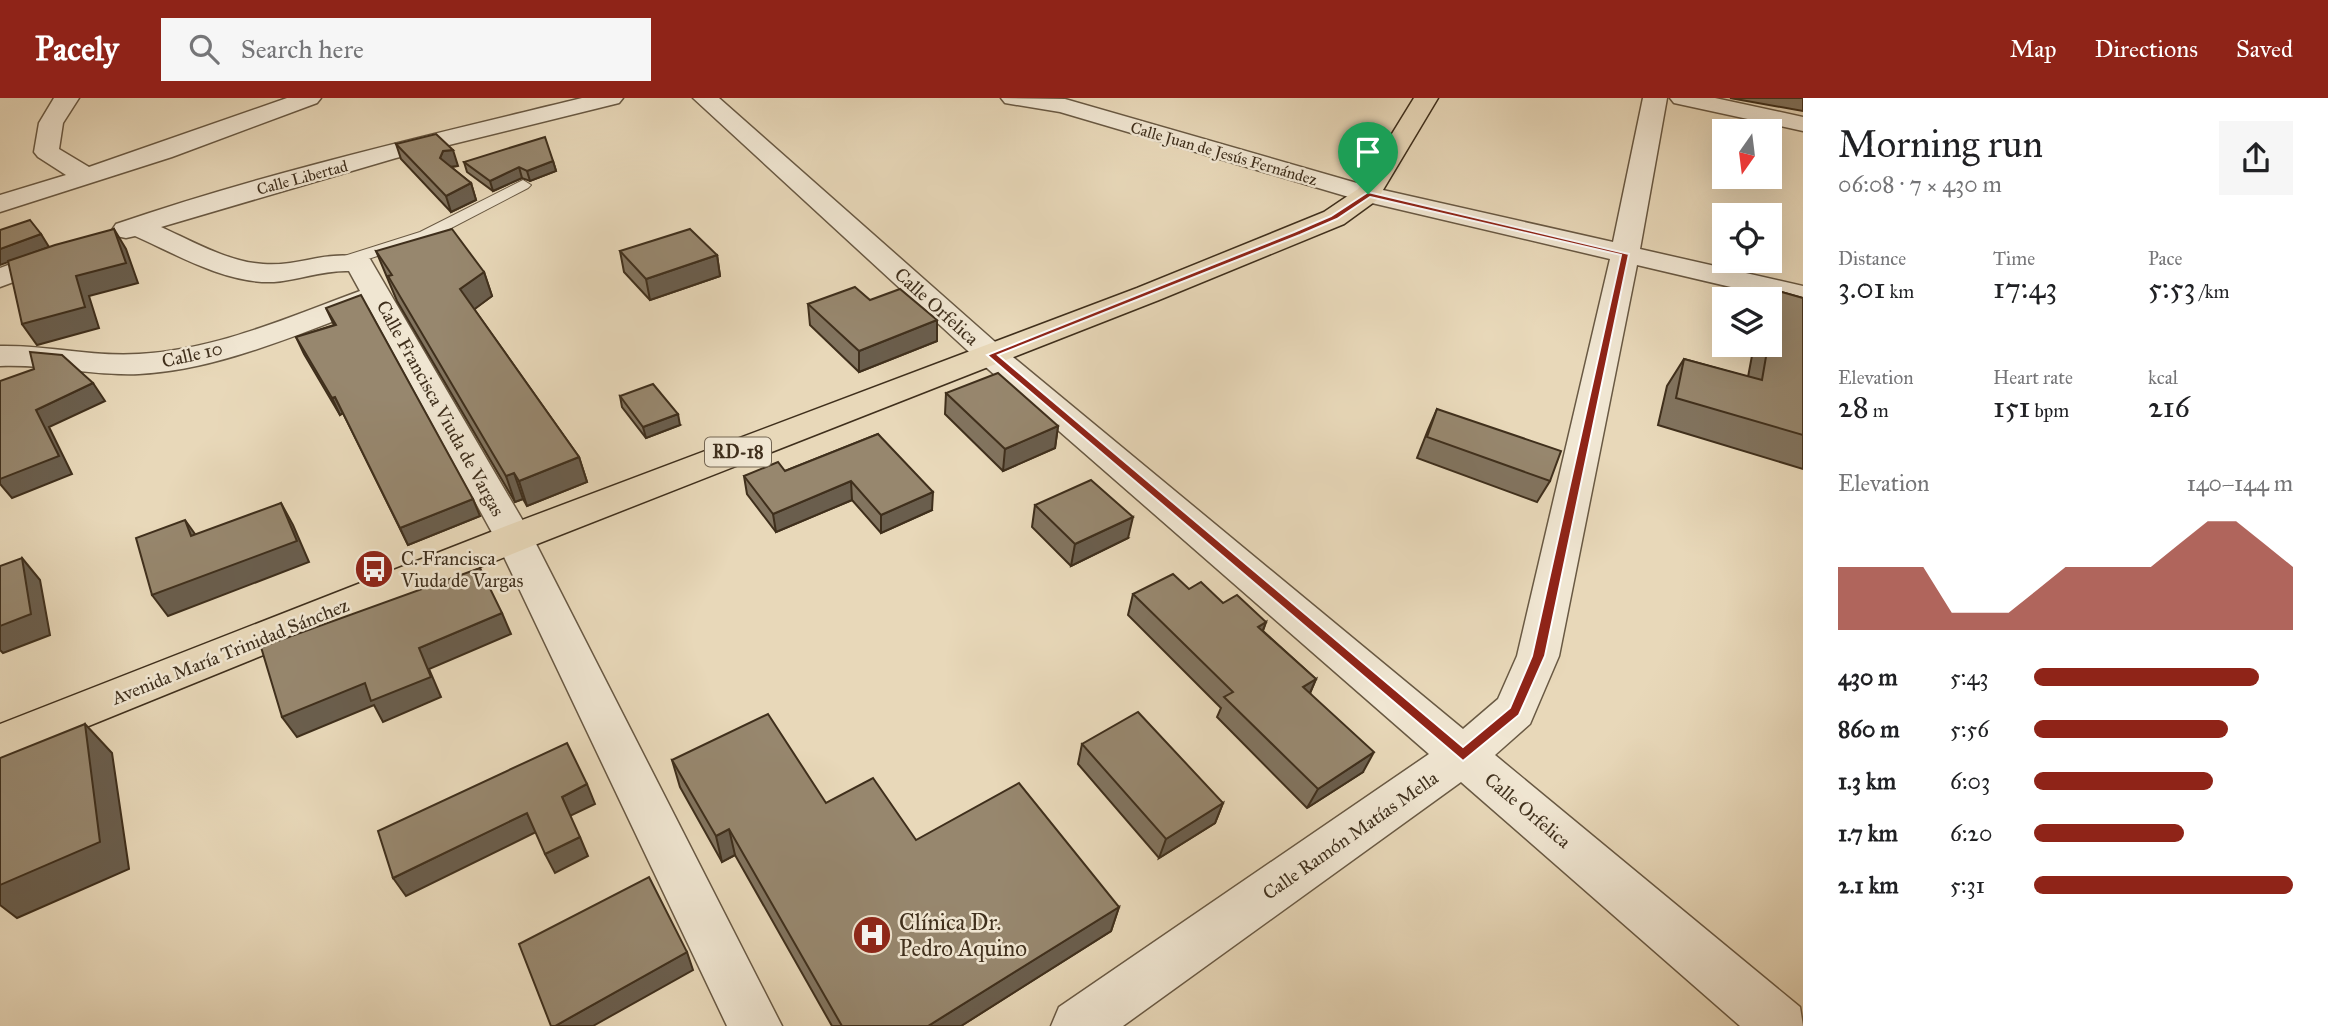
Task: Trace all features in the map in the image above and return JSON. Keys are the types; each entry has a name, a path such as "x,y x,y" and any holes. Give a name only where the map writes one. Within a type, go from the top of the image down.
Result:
{"main road":[{"name":"Avenida María Trinidad Sánchez","path":"0,743 514,538 991,355 1334,218 1368,194 1426,98"}],"street":[{"path":"67,98 53,114 46,134 47,152 88,177"},
{"path":"0,204 88,177 309,98"},
{"name":"Calle Libertad","path":"0,278 183,210 387,153 611,98"},
{"name":"Calle Orfelica","path":"705,98 991,355 1781,1026"},
{"name":"Calle Juan de Jesús Fernández","path":"1013,98 1065,106 1368,194 1803,295"},
{"name":"Calle Ramón Matías Mella","path":"1078,1026 1463,755 1514,711 1538,656 1625,254 1655,98"},
{"path":"1682,98 1803,124"},
{"path":"136,226 217,261 260,273 286,273 347,261"},
{"name":"Calle Francisca Viuda de Vargas","path":"347,261 360,265 514,538 755,1026"},
{"name":"Calle 10","path":"0,356 22,354 108,365 179,359 262,337 377,295"}],"lane":[{"path":"347,261 426,235 523,185"},
{"path":"474,186 492,201"}],"building":[{"path":"436,134 453,150 443,151 440,158 471,183 446,196 396,144"},
{"path":"545,137 553,161 527,171 519,167 490,181 464,162"},
{"path":"30,220 41,234 0,249 0,230"},
{"path":"114,229 126,263 76,276 85,307 22,324 8,261"},
{"path":"452,229 484,272 460,289 579,457 519,481 514,473 506,476 388,276 392,275 376,251"},
{"path":"690,229 717,255 646,279 620,251"},
{"path":"855,287 870,300 900,289 937,320 859,351 808,304"},
{"path":"1782,292 1803,298 1803,435 1676,398 1684,359 1762,380 1766,357 1782,357"},
{"path":"361,295 473,499 400,528 335,397 332,398 296,337 336,325 326,308"},
{"path":"30,352 62,355 93,383 36,410 59,456 0,479 0,381 34,369"},
{"path":"998,373 1058,426 1005,449 946,393"},
{"path":"653,384 678,414 643,427 620,396"},
{"path":"1437,409 1561,451 1550,481 1427,437"},
{"path":"878,434 933,492 881,515 851,481 773,514 744,476 778,462 785,471"},
{"path":"1091,480 1133,517 1075,544 1035,505"},
{"path":"281,503 297,541 152,595 136,538 185,520 191,536"},
{"path":"22,558 31,614 0,626 0,566"},
{"path":"480,568 502,613 419,648 431,677 371,701 365,683 282,717 261,647"},
{"path":"1173,574 1189,589 1201,582 1223,603 1237,595 1266,622 1258,627 1316,679 1303,687 1374,752 1318,789 1224,697 1233,692 1133,594"},
{"path":"1138,712 1223,803 1166,839 1082,744"},
{"path":"768,714 826,803 873,778 916,840 1019,783 1119,907 928,1026 842,1026 729,829 716,836 672,760"},
{"path":"85,724 100,842 0,885 0,758"},
{"path":"567,743 587,784 562,797 580,837 545,854 527,813 393,878 378,831"},
{"path":"649,877 687,952 551,1026 519,944"}],"place":[{"name":"C. Francisca Viuda de Vargas","path":"374,569"},
{"name":"Clínica Dr. Pedro Aquino","path":"872,935"}],"route":[{"path":"1368,194 1625,254 1538,656 1514,711 1463,755 991,355 1297,234 1334,218 1368,194"}]}
